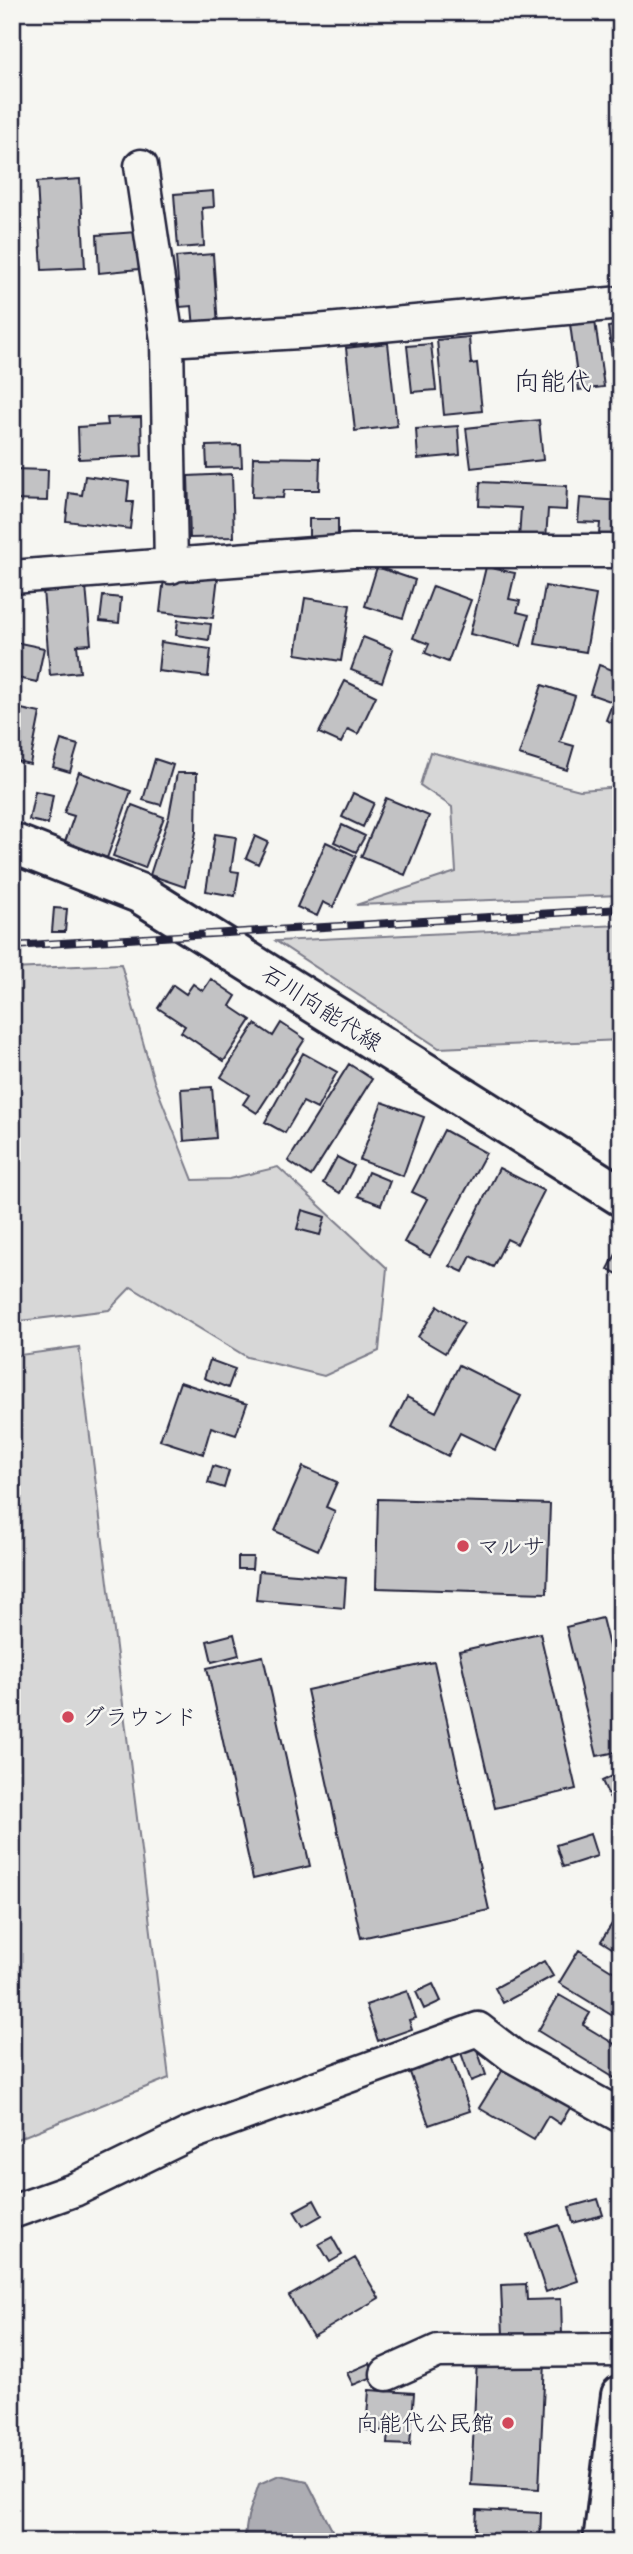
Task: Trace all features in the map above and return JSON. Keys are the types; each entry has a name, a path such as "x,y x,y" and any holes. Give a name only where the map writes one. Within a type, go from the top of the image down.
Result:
{"main road":[{"name":"石川向能代線","path":"12,843 139,893 621,1196"},
{"path":"603,2542 621,2395"}],"street":[{"path":"141,166 167,340 172,567"},
{"path":"167,340 316,331 621,303"},
{"path":"12,577 172,567 352,551 621,551"},
{"path":"12,2212 74,2190 189,2134 478,2029 513,2056 621,2116"},
{"path":"387,2374 438,2351 621,2350"}],"shaded area":[{"path":"430,752 580,790 621,787 621,895 356,905 456,872 452,807 420,785"},
{"path":"621,925 621,1040 439,1048 276,941"},
{"path":"121,964 154,1081 193,1180 229,1179 278,1167 387,1268 379,1351 324,1376 247,1357 131,1287 109,1310 12,1322 12,969"},
{"name":"グラウンド","path":"79,1347 169,2078 12,2141 12,1356"},
{"path":"279,2475 307,2481 332,2530 328,2542 244,2542 248,2516 259,2484"}],"building":[{"path":"80,179 85,268 42,270 37,182"},
{"path":"213,191 214,207 202,208 204,246 178,248 174,194"},
{"path":"136,232 139,269 99,273 97,235"},
{"path":"213,254 218,326 194,328 192,306 180,307 176,257"},
{"path":"595,321 604,387 579,390 570,324"},
{"path":"621,325 621,383 616,383 608,327"},
{"path":"469,337 471,364 477,363 482,411 444,415 437,340"},
{"path":"388,343 397,426 355,431 346,348"},
{"path":"431,344 436,390 412,392 407,346"},
{"path":"141,417 142,456 79,459 78,427 108,425 107,418"},
{"path":"539,420 543,460 471,468 466,428"},
{"path":"458,426 460,455 418,459 416,429"},
{"path":"241,445 242,467 207,468 206,446"},
{"path":"253,457 320,458 319,490 284,490 283,498 252,497"},
{"path":"12,469 48,470 47,501 12,500"},
{"path":"232,474 234,537 190,538 188,476"},
{"path":"85,476 129,482 127,502 133,502 130,529 66,521 69,493 82,495"},
{"path":"480,482 567,486 566,510 548,509 546,540 519,539 521,508 479,506"},
{"path":"580,498 621,501 621,536 599,534 600,523 578,522"},
{"path":"309,519 338,519 338,542 309,542"},
{"path":"377,567 415,580 403,618 365,606"},
{"path":"486,567 515,573 509,599 520,601 517,612 529,615 521,646 470,634"},
{"path":"194,573 218,576 213,618 160,612 164,578 193,581"},
{"path":"86,586 91,644 77,645 80,672 50,675 43,590"},
{"path":"433,586 471,600 448,662 425,653 429,644 413,638"},
{"path":"545,586 596,595 586,652 535,644"},
{"path":"103,596 121,598 119,623 100,621"},
{"path":"305,598 350,605 341,661 296,654"},
{"path":"178,620 211,624 209,640 176,635"},
{"path":"363,637 393,649 382,682 351,670"},
{"path":"15,642 44,648 37,682 12,677"},
{"path":"161,642 211,649 208,677 158,671"},
{"path":"599,665 621,673 613,702 590,694"},
{"path":"345,681 376,696 358,734 348,729 341,743 319,733"},
{"path":"542,685 575,696 560,742 574,746 567,770 519,755"},
{"path":"12,707 40,713 30,764 12,760"},
{"path":"611,707 621,711 615,724 606,720"},
{"path":"61,740 78,745 70,772 53,767"},
{"path":"155,759 173,765 161,805 143,800"},
{"path":"79,772 131,791 107,858 65,842 74,816 64,813"},
{"path":"177,773 197,773 196,832 185,887 150,875 169,816"},
{"path":"35,791 53,795 48,824 29,820"},
{"path":"353,793 374,803 363,827 342,817"},
{"path":"386,798 429,816 405,875 361,857"},
{"path":"132,805 164,817 145,868 113,856"},
{"path":"342,825 365,836 356,852 334,842"},
{"path":"215,834 236,837 231,871 239,872 235,896 206,891"},
{"path":"255,836 268,842 258,864 246,858"},
{"path":"326,842 356,856 333,907 323,902 317,916 297,907"},
{"path":"54,908 67,909 65,932 52,932"},
{"path":"211,979 236,996 230,1006 251,1020 224,1061 181,1032 185,1026 158,1008 173,985 186,994 193,984 203,991"},
{"path":"281,1023 305,1039 257,1113 243,1104 249,1095 221,1077 255,1024 273,1036"},
{"path":"303,1053 337,1072 317,1109 303,1102 285,1133 265,1122"},
{"path":"349,1064 372,1079 311,1176 288,1161"},
{"path":"212,1087 216,1138 184,1141 181,1089"},
{"path":"382,1102 424,1117 403,1176 360,1160"},
{"path":"444,1130 486,1153 430,1256 404,1242 427,1199 412,1192"},
{"path":"337,1157 354,1166 340,1193 323,1183"},
{"path":"499,1168 544,1191 517,1244 507,1239 493,1267 471,1256 463,1272 450,1266"},
{"path":"368,1172 390,1181 381,1205 358,1196"},
{"path":"302,1210 325,1217 320,1235 297,1229"},
{"path":"621,1245 621,1276 608,1269"},
{"path":"438,1306 464,1323 445,1353 418,1337"},
{"path":"210,1360 235,1369 228,1388 204,1378"},
{"path":"459,1365 521,1396 495,1450 460,1433 448,1456 391,1428 407,1397 436,1412"},
{"path":"180,1382 247,1404 236,1435 211,1427 203,1454 160,1440"},
{"path":"213,1466 229,1471 224,1488 208,1483"},
{"path":"303,1467 337,1482 326,1507 335,1511 318,1550 275,1531"},
{"name":"マルサ","path":"378,1499 550,1504 547,1593 376,1588"},
{"path":"238,1557 253,1557 252,1569 238,1569"},
{"path":"259,1571 346,1578 344,1608 256,1600"},
{"path":"602,1618 621,1694 621,1751 597,1756 566,1627"},
{"path":"540,1633 576,1789 495,1808 459,1651"},
{"path":"234,1634 239,1655 212,1662 207,1641"},
{"path":"263,1656 310,1866 253,1879 207,1668"},
{"path":"434,1662 489,1910 361,1938 307,1690"},
{"path":"621,1772 621,1822 602,1781"},
{"path":"590,1834 597,1856 563,1867 556,1845"},
{"path":"621,1910 621,1954 601,1941"},
{"path":"579,1950 621,1976 621,2021 559,1983"},
{"path":"544,1961 553,1976 503,2003 495,1988"},
{"path":"433,1984 441,2001 424,2009 416,1992"},
{"path":"407,1991 416,2018 409,2020 412,2029 378,2041 366,2005"},
{"path":"559,1995 590,2013 583,2025 621,2048 621,2082 538,2031"},
{"path":"475,2044 486,2075 471,2081 460,2050"},
{"path":"450,2053 470,2111 429,2125 408,2067"},
{"path":"507,2063 573,2103 560,2124 548,2116 534,2140 479,2108"},
{"path":"598,2199 603,2215 573,2223 569,2207"},
{"path":"314,2200 322,2215 303,2226 294,2211"},
{"path":"559,2225 578,2281 546,2292 527,2235"},
{"path":"332,2237 342,2255 330,2262 319,2244"},
{"path":"355,2258 379,2298 313,2337 289,2296"},
{"path":"526,2284 527,2300 561,2299 562,2334 503,2336 501,2285"},
{"name":"向能代公民館","path":"477,2358 545,2362 539,2489 471,2485"},
{"path":"370,2363 375,2376 353,2385 347,2373"},
{"path":"369,2390 414,2393 410,2445 387,2444 388,2431 366,2430"},
{"path":"477,2510 541,2513 540,2542 475,2542"},
{"path":"428,2532 460,2533 459,2542 427,2542"}],"railway":[{"path":"12,946 621,909"}],"place":[{"name":"マルサ","path":"463,1546"},
{"name":"グラウンド","path":"68,1717"},
{"name":"向能代公民館","path":"508,2423"}],"district":[{"name":"向能代","path":"553,381"}]}
